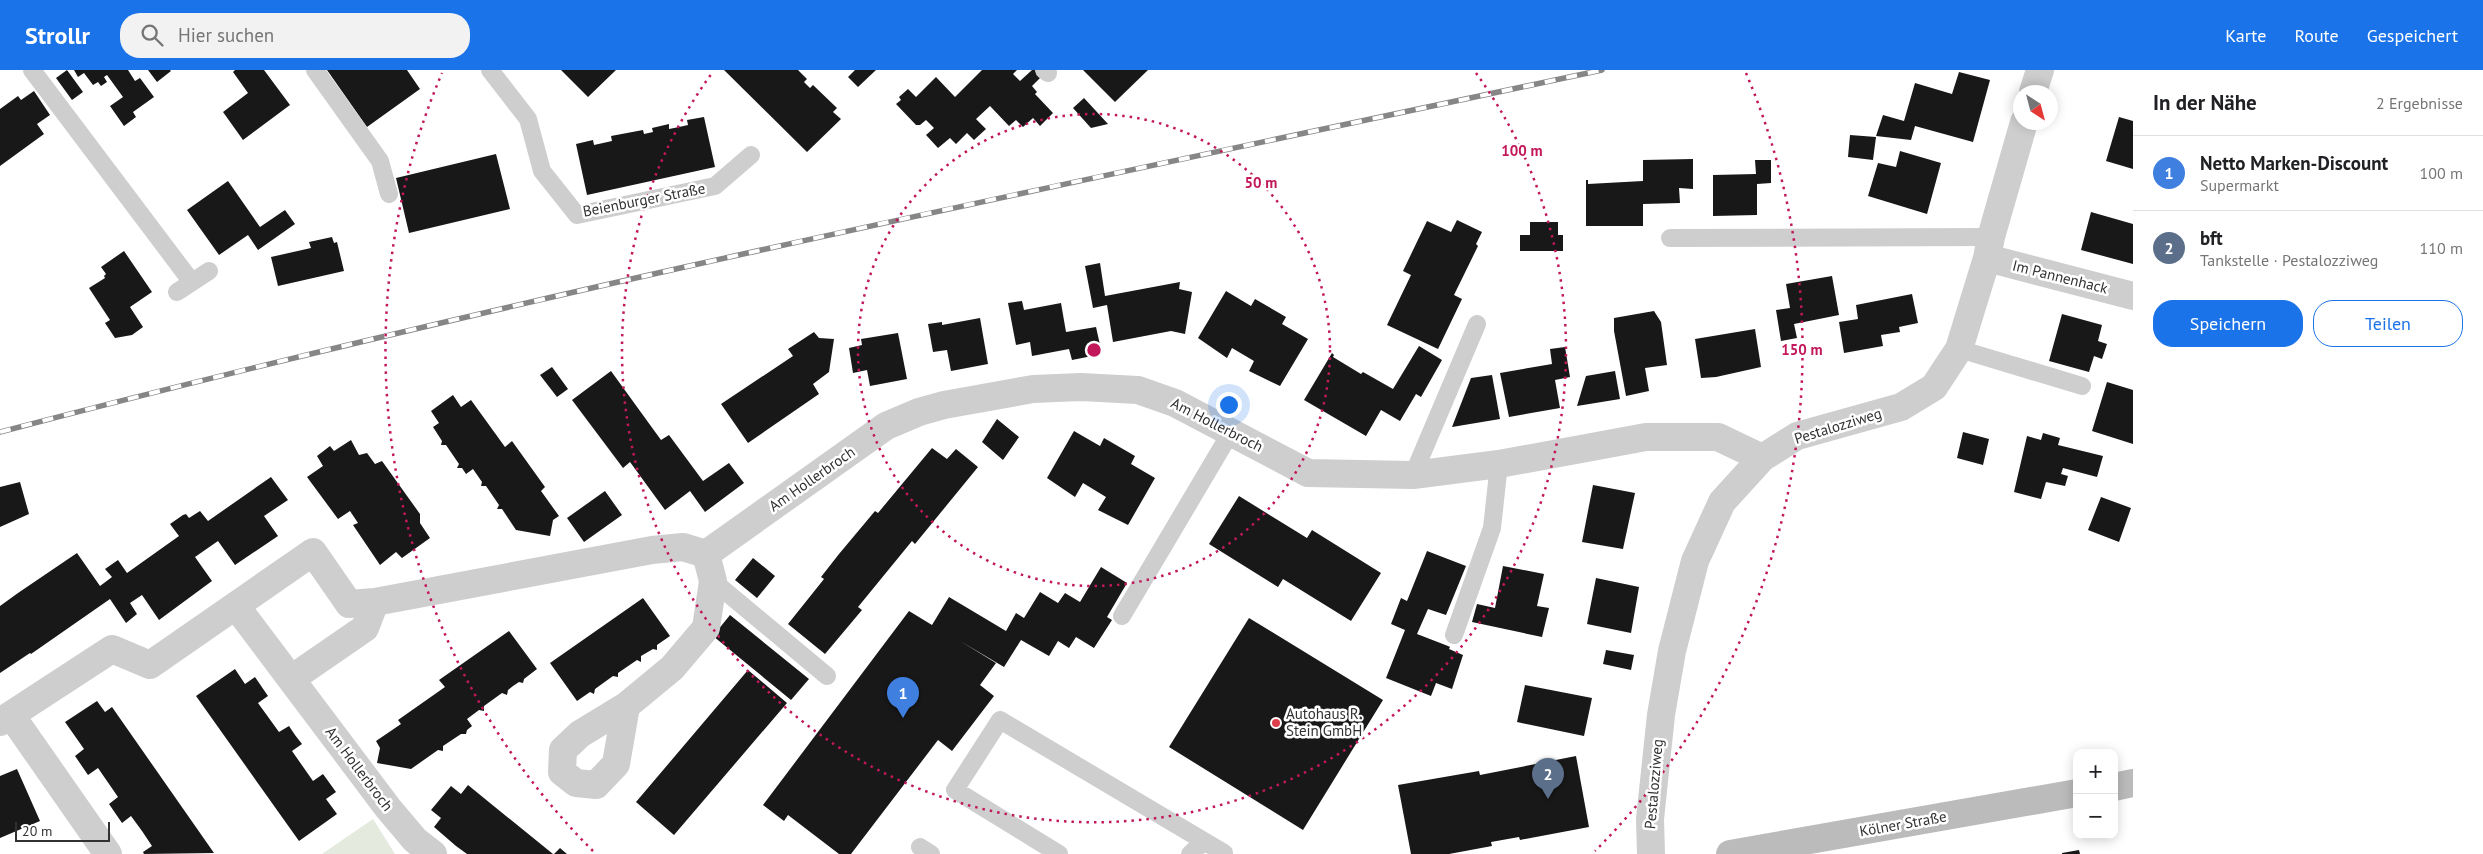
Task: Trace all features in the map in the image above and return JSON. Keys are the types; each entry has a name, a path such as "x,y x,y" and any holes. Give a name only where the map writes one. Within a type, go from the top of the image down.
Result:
{"main road":[{"path":"2118,786 2133,783"},
{"name":"Kölner Straße","path":"1730,854 2073,794"}],"street":[{"path":"2035,85 2040,70"},
{"name":"Pestalozziweg","path":"1651,854 1648,832 1661,715 1672,651 1694,562 1722,502 1762,458 1797,436 1901,407 1934,387 1959,349 2022,130"},
{"name":"Im Pannenhack","path":"1989,248 2133,296"},
{"name":"Am Hollerbroch","path":"706,554 886,426 919,412 944,405 1033,389 1081,387 1138,390 1175,403 1308,473 1413,475 1499,464 1646,437 1718,437 1762,458"},
{"path":"108,854 6,719 112,649 150,665 313,552 349,604 375,602 652,550 683,547 706,554 713,581 706,628 672,668 626,706"},
{"path":"291,679 365,628 375,602"},
{"name":"Am Hollerbroch","path":"236,606 388,808 415,840 433,854"}],"lane":[{"path":"32,70 191,281"},
{"path":"315,70 380,161 389,194"},
{"name":"Beienburger Straße","path":"490,70 528,119 542,171 577,216 715,186 751,155"},
{"path":"1670,238 1989,248"},
{"path":"177,292 191,281 209,271"},
{"path":"1413,475 1477,324"},
{"path":"1959,349 2082,386"},
{"path":"1122,616 1231,432"},
{"path":"1454,635 1492,528 1499,464"},
{"path":"713,581 827,676"},
{"path":"1059,854 955,790 1000,720 1224,853"},
{"path":"1190,854 1203,842"}],"shaded area":[{"path":"373,819 395,854 322,854"}],"building":[{"path":"67,70 83,92 72,100 56,78"},
{"path":"74,70 128,70 135,81 140,78 154,97 133,112 136,117 124,126 110,106 123,97 107,75 104,77 107,82 101,86 98,82 93,85 84,73 78,77"},
{"path":"148,70 170,70 171,71 157,82"},
{"path":"235,70 264,70 290,105 243,140 223,112 248,93 233,72"},
{"path":"327,70 407,70 420,89 367,127"},
{"path":"561,70 616,70 588,97"},
{"path":"724,70 798,70 807,79 804,82 810,88 813,85 837,108 833,112 841,119 807,152"},
{"path":"855,70 876,70 858,87 848,77"},
{"path":"982,70 1017,70 1013,74 1020,81 1032,70 1035,70 1042,76 1032,86 1037,92 1035,94 1053,113 1040,126 1033,118 1023,127 1016,120 1009,126 990,106 976,119 986,129 974,140 967,133 956,144 950,138 938,148 926,135 934,128 926,120 920,125 916,125 896,104 901,100 899,97 908,89 916,97 936,77 955,97"},
{"path":"1083,70 1148,70 1115,102"},
{"path":"1959,72 1990,80 1973,142 1915,126 1911,140 1876,136 1883,115 1904,121 1915,83 1952,94"},
{"path":"34,91 50,115 37,124 44,134 0,166 0,109 18,96 21,100"},
{"path":"1084,98 1108,124 1091,128 1073,108"},
{"path":"704,117 715,167 587,195 576,144 593,140 594,145 612,141 611,136 643,130 644,134 653,132 652,128 669,124 669,129 679,127 688,125 687,120"},
{"path":"2119,117 2133,121 2133,169 2106,161"},
{"path":"1850,135 1876,137 1873,160 1848,157"},
{"path":"1900,151 1941,163 1927,214 1868,196 1878,163 1896,167"},
{"path":"496,154 510,209 409,233 396,178"},
{"path":"1693,159 1693,189 1679,188 1680,203 1643,204 1643,226 1586,226 1586,180 1588,180 1588,184 1643,181 1643,160"},
{"path":"1755,160 1771,160 1771,183 1757,184 1757,215 1713,216 1713,175 1756,174"},
{"path":"228,181 260,227 285,210 295,224 258,250 248,235 219,255 187,210"},
{"path":"2091,212 2133,224 2133,264 2081,250"},
{"path":"1457,220 1482,232 1476,244 1478,246 1454,295 1462,299 1438,349 1387,325 1411,275 1403,271 1427,221 1451,232"},
{"path":"1530,222 1558,222 1558,235 1563,235 1563,251 1520,251 1520,235 1530,235"},
{"path":"332,237 334,243 337,242 344,271 278,286 271,257 311,248 309,242"},
{"path":"124,251 152,292 130,307 143,327 132,335 115,338 105,323 110,320 89,288 105,278 106,274 101,267"},
{"path":"1100,263 1105,296 1180,282 1179,289 1192,292 1185,334 1171,331 1113,342 1107,305 1093,308 1085,266"},
{"path":"1832,276 1839,315 1794,324 1797,338 1781,341 1776,310 1790,308 1786,284"},
{"path":"1226,291 1251,306 1255,299 1286,317 1282,324 1308,339 1280,386 1249,371 1254,361 1232,348 1227,358 1198,338"},
{"path":"1912,294 1918,323 1899,327 1900,332 1881,335 1883,346 1844,353 1839,322 1858,319 1856,305"},
{"path":"1022,301 1024,310 1061,303 1066,332 1096,327 1102,354 1072,360 1069,349 1032,356 1030,342 1016,345 1008,303"},
{"path":"1654,311 1661,322 1667,365 1645,368 1649,391 1626,396 1614,331 1614,318"},
{"path":"2062,314 2102,325 2098,341 2107,344 2102,359 2094,356 2089,372 2049,361"},
{"path":"980,318 988,364 951,371 947,350 933,352 928,324 942,322 942,325"},
{"path":"1755,329 1761,367 1716,377 1701,378 1695,339"},
{"path":"814,332 819,338 834,339 829,372 813,384 819,394 748,443 721,404 793,356 788,349"},
{"path":"898,333 907,379 870,386 867,370 853,373 849,348 862,345 861,339"},
{"path":"1419,346 1442,360 1421,397 1416,394 1400,421 1381,410 1366,436 1304,400 1332,353 1333,357 1361,374 1363,372 1393,389"},
{"path":"1565,347 1570,377 1555,380 1560,408 1509,417 1500,373 1552,364 1550,349"},
{"path":"552,367 568,389 557,397 540,375"},
{"path":"611,371 661,440 669,435 703,481 729,463 744,483 705,512 690,491 665,510 630,462 623,468 572,400"},
{"path":"1615,371 1620,399 1577,406 1586,376"},
{"path":"1492,375 1500,419 1452,427 1471,378"},
{"path":"2107,382 2133,390 2133,444 2092,431"},
{"path":"453,395 461,407 471,400 505,447 512,441 545,487 541,491 559,516 553,520 550,536 516,530 502,509 497,509 499,505 486,486 481,486 482,482 473,469 466,474 462,468 457,468 459,464 446,445 441,445 442,441 433,427 439,423 431,411"},
{"path":"997,419 1019,437 1003,460 982,442"},
{"path":"1074,431 1100,446 1104,438 1135,456 1131,464 1155,478 1128,525 1098,510 1106,497 1083,483 1075,497 1047,478"},
{"path":"1963,432 1989,439 1983,465 1957,458"},
{"path":"2043,433 2060,438 2058,445 2103,456 2097,477 2063,468 2061,474 2068,476 2065,486 2046,482 2041,499 2014,492 2027,436 2041,440"},
{"path":"351,440 359,455 367,453 375,464 382,461 420,514 420,523 430,538 402,558 396,552 380,565 353,525 358,523 350,511 338,519 307,477 323,466 317,456 330,446 334,451"},
{"path":"932,448 947,459 956,449 978,467 915,544 912,541 858,607 862,610 825,654 788,624 824,579 821,577 839,554 875,511 878,513"},
{"path":"271,477 288,500 264,516 278,536 235,565 218,541 195,557 212,581 159,620 142,595 130,603 137,614 126,623 110,599 31,654 0,673 0,606 77,553 100,586 112,577 105,569 118,560 127,573 179,536 170,524 183,515 186,514 189,518 200,511 208,521"},
{"path":"20,482 29,514 0,527 0,487"},
{"path":"1593,485 1635,493 1623,549 1582,542"},
{"path":"605,491 622,515 584,542 567,518"},
{"path":"1239,496 1307,538 1312,530 1381,573 1351,621 1283,579 1278,587 1209,544"},
{"path":"2101,497 2131,508 2119,542 2088,530"},
{"path":"1427,551 1466,566 1446,615 1428,609 1417,634 1448,646 1450,647 1449,649 1463,655 1452,689 1436,683 1431,696 1386,678 1405,630 1391,624 1401,598 1407,601"},
{"path":"753,558 775,576 757,598 735,580"},
{"path":"1503,566 1544,574 1537,606 1549,608 1542,637 1472,622 1477,604 1495,608"},
{"path":"1101,567 1127,583 1107,617 1112,620 1094,648 1076,637 1069,648 1058,641 1049,656 1021,640 1004,667 960,641 996,663 980,685 994,696 952,751 938,740 851,854 839,854 788,815 784,821 763,805 909,611 932,625 949,597 1006,631 1016,613 1024,618 1040,592 1058,603 1065,593 1080,602"},
{"path":"1596,578 1639,587 1631,633 1587,624"},
{"path":"643,598 670,636 657,645 657,650 653,649 641,656 641,662 637,660 618,673 618,677 613,676 595,689 594,694 590,692 577,701 550,663"},
{"path":"730,615 809,679 791,700 713,636"},
{"name":"Autohaus R. Stein GmbH","path":"1249,618 1383,700 1303,830 1169,747"},
{"path":"509,631 537,669 524,679 523,683 519,682 508,690 507,695 502,693 484,706 484,711 479,710 467,719 472,726 467,730 466,734 461,734 443,746 443,751 438,750 411,769 377,763 380,748 376,741 401,724 398,720 445,687 439,680"},
{"path":"1606,650 1634,655 1631,670 1603,664"},
{"path":"235,669 245,684 255,677 268,696 258,703 279,732 289,726 302,744 292,751 313,781 323,774 336,792 326,799 337,814 299,841 196,696"},
{"path":"748,670 787,703 674,835 636,802"},
{"path":"1525,685 1592,698 1584,736 1517,722"},
{"path":"97,701 105,712 112,707 214,853 144,854 143,852 152,846 131,816 122,823 109,804 118,797 98,768 88,775 75,756 84,749 65,722"},
{"path":"1576,756 1589,827 1520,840 1519,837 1491,842 1492,846 1449,854 1411,854 1398,785 1479,771 1480,775"},
{"path":"17,769 40,821 0,838 0,776"},
{"path":"468,785 553,854 467,854 456,846 434,827 441,818 431,810 451,786 461,794"},
{"path":"560,848 567,854 554,854"},
{"path":"2079,850 2080,854 2062,854 2062,853"}],"railway":[{"path":"0,432 199,381 599,286 1000,198 1602,70"}],"place":[{"name":"Netto Marken-Discount","path":"903,718"},
{"name":"Autohaus R. Stein GmbH","path":"1276,723"},
{"name":"bft","path":"1548,799"}]}
